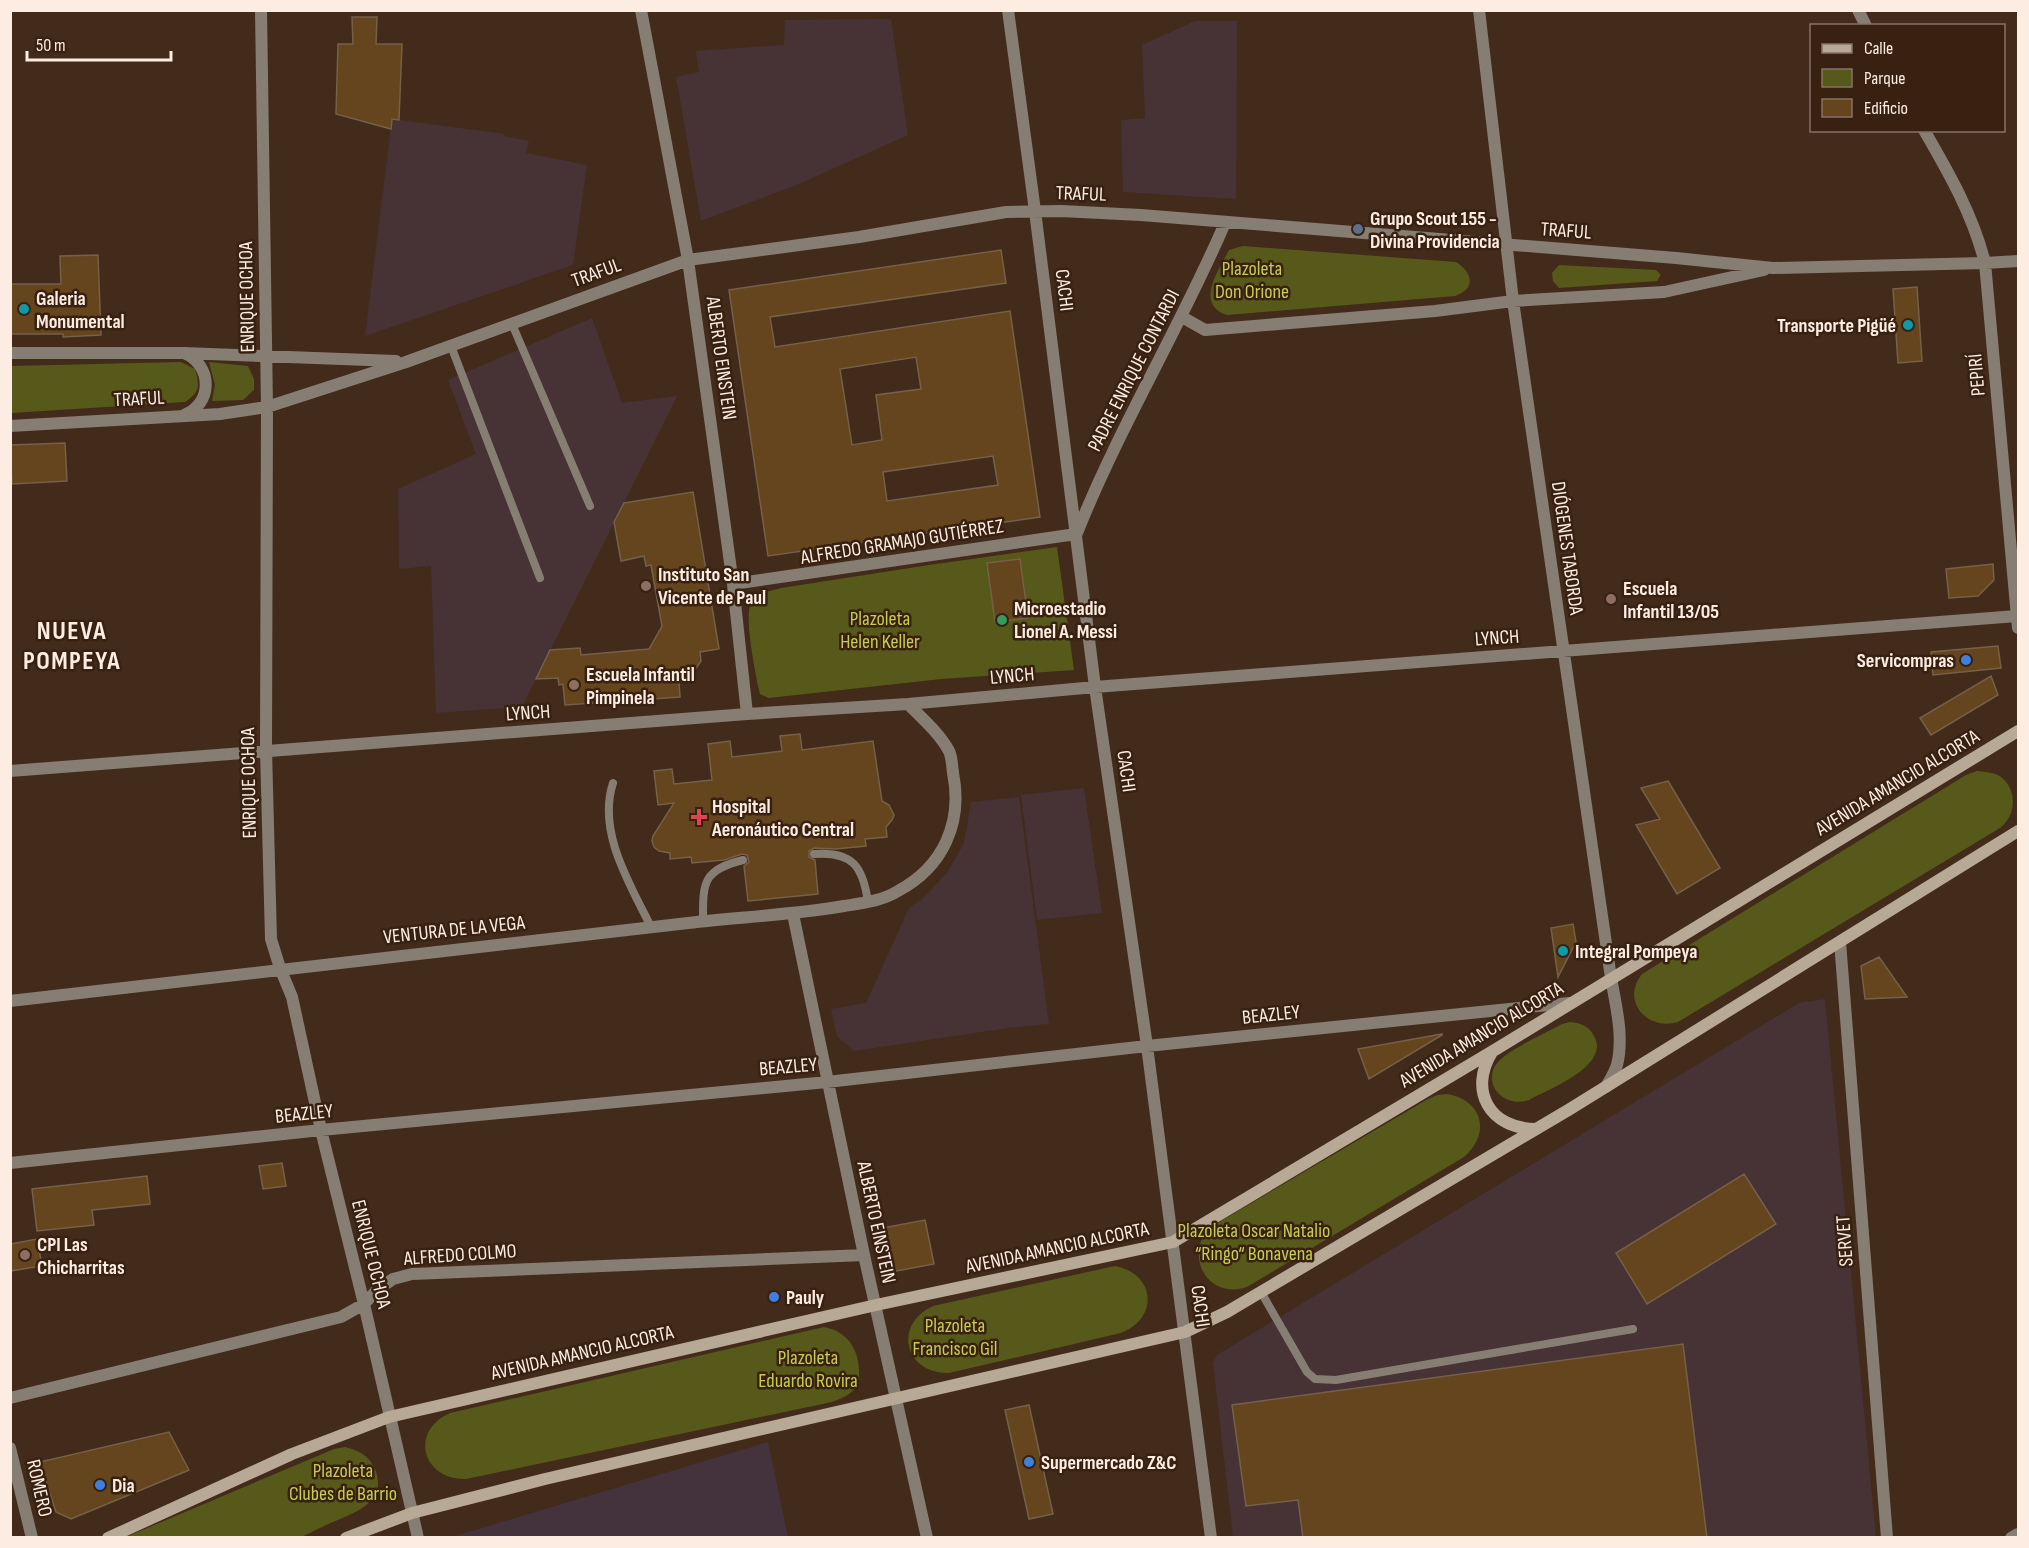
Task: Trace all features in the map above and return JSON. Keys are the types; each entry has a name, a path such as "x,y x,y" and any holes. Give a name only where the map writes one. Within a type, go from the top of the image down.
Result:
{"main road":[{"name":"AVENIDA AMANCIO ALCORTA","path":"108,1538 292,1454 389,1417 876,1305 1173,1242 1493,1051 2019,731"},
{"path":"346,1538 412,1513 545,1479 1185,1332 1262,1292 1606,1087 2019,831"},
{"path":"1493,1051 1485,1063 1481,1077 1482,1091 1487,1105 1508,1125 1521,1129 1536,1129"}],"street":[{"name":"ENRIQUE OCHOA","path":"261,10 267,407 266,750 271,939 292,997 321,1130 418,1538"},
{"name":"ALBERTO EINSTEIN","path":"641,10 688,260 733,584 747,714"},
{"name":"CACHI","path":"1008,10 1095,687 1147,1046 1211,1538"},
{"name":"DIÓGENES TABORDA","path":"1479,10 1506,245 1620,1038 1617,1066 1606,1087"},
{"path":"1858,10 1865,24"},
{"name":"PEPIRÍ","path":"1925,132 1962,199 1978,238 1985,263 2018,622"},
{"name":"TRAFUL","path":"10,426 220,414 267,407 406,362 688,260 859,237 1006,212 1141,215 1676,258 1773,268 2019,261"},
{"name":"PADRE ENRIQUE CONTARDI","path":"1076,534 1094,489 1182,317 1225,223"},
{"name":"TRAFUL","path":"1182,317 1205,330 1435,311 1514,301 1664,292 1773,268"},
{"name":"TRAFUL","path":"10,353 183,353 406,362"},
{"path":"183,353 193,358 201,366 206,387 197,407 183,415"},
{"name":"ALFREDO GRAMAJO GUTIÉRREZ","path":"733,584 1076,534"},
{"name":"LYNCH","path":"10,771 747,714 908,704 1095,687 1563,652 2018,622"},
{"name":"VENTURA DE LA VEGA","path":"10,1001 280,968 704,921 793,914 868,902 899,891 929,868 946,845 955,816 956,784 950,752 908,704"},
{"name":"ALBERTO EINSTEIN","path":"793,914 864,1255 927,1538"},
{"name":"SERVET","path":"1840,942 1887,1538"},
{"name":"BEAZLEY","path":"10,1163 321,1130 827,1082 1147,1046 1569,1003"},
{"name":"ALFREDO COLMO","path":"10,1398 340,1317 364,1304 377,1290 393,1279 412,1274 864,1255"},
{"name":"ROMERO","path":"10,1448 32,1538"},
{"path":"2011,1538 2019,1534"}],"lane":[{"path":"512,324 590,506"},
{"path":"451,346 540,578"},
{"path":"613,783 608,796 608,812 615,846 651,927"},
{"path":"814,854 834,854 846,858 856,866 863,877 868,902"},
{"path":"704,921 704,891 711,874 724,865 743,860"},
{"path":"1262,1292 1307,1372 1315,1379 1336,1380 1633,1329"}],"shaded area":[{"path":"891,19 908,135 799,184 701,221 676,77 699,72 696,51 784,45 785,20"},
{"path":"1195,21 1237,21 1236,199 1123,192 1121,120 1145,118 1142,45"},
{"path":"392,119 505,134 504,136 529,141 526,153 587,165 573,265 365,336"},
{"path":"592,318 622,403 677,396 522,707 436,713 431,566 399,569 398,489 476,454 448,380"},
{"path":"1084,788 1102,913 1037,920 1021,795"},
{"path":"1019,797 1049,1024 854,1051 837,1036 831,1009 866,1003 909,908 923,898 947,873 964,843 971,802"},
{"path":"1825,999 1876,1537 1233,1537 1213,1363 1217,1355 1799,1003"},
{"path":"768,1442 788,1537 452,1537"}],"green space":[{"name":"Plazoleta Don Orione","path":"1243,246 1456,262 1466,271 1470,280 1467,289 1455,296 1227,315 1217,310 1212,303 1210,295 1212,286 1229,250"},
{"path":"1559,265 1656,270 1661,275 1657,281 1559,288 1553,281 1552,273"},
{"path":"181,362 195,369 198,380 196,392 185,402 11,413 11,366"},
{"path":"209,362 248,366 254,379 254,390 243,400 212,401 215,385"},
{"name":"Plazoleta Helen Keller","path":"1057,547 1074,670 941,679 769,698 760,694 752,655 749,618 752,601 761,594 781,588"},
{"path":"1977,771 1998,775 2010,789 2012,810 2000,828 1678,1022 1667,1024 1657,1022 1640,1012 1634,995 1636,984 1642,974 1966,775"},
{"path":"1570,1022 1584,1026 1594,1036 1597,1047 1594,1057 1586,1067 1563,1083 1529,1100 1519,1102 1502,1097 1496,1091 1492,1076 1500,1060 1530,1041"},
{"name":"Plazoleta Oscar Natalio “Ringo“ Bonavena","path":"1448,1094 1469,1103 1479,1119 1478,1138 1464,1157 1247,1287 1233,1289 1221,1287 1211,1282 1204,1273 1199,1251 1202,1239 1209,1228 1428,1099"},
{"name":"Plazoleta Francisco Gil","path":"1115,1266 1139,1278 1148,1297 1147,1307 1142,1317 1121,1333 949,1373 934,1371 922,1366 909,1347 908,1336 912,1325 920,1314 933,1306"},
{"name":"Plazoleta Eduardo Rovira","path":"824,1327 845,1337 854,1350 859,1365 859,1380 854,1390 832,1402 466,1479 451,1477 439,1472 426,1453 425,1442 429,1431 437,1421 450,1413"},
{"name":"Plazoleta Clubes de Barrio","path":"345,1447 362,1454 372,1463 378,1479 377,1490 373,1498 357,1511 304,1536 285,1539 126,1537 334,1449"}],"building":[{"path":"352,17 377,17 376,44 402,44 399,120 392,119 391,129 336,114 338,44 353,44"},
{"path":"1001,250 1006,283 770,317 775,347 1010,311 1040,517 768,556 729,290","holes":["916,357 921,389 876,395 882,440 852,445 840,369","993,456 998,485 887,501 883,472"]},
{"path":"98,255 101,335 63,337 63,334 10,334 10,284 61,284 60,256"},
{"name":"Transporte Pigüé","path":"1917,287 1922,361 1898,363 1893,289"},
{"path":"65,443 67,481 12,484 10,445"},
{"path":"693,492 719,649 700,652 701,661 687,682 679,682 680,697 565,705 563,684 559,685 558,678 536,679 550,650 580,648 581,655 649,649 662,626 651,565 646,566 644,556 621,561 614,522 624,503"},
{"path":"1020,559 1028,618 995,622 987,563"},
{"path":"1993,564 1994,580 1978,596 1949,598 1946,569"},
{"name":"Servicompras","path":"1998,646 2001,668 1933,675 1931,652"},
{"path":"1991,676 1998,695 1931,735 1920,718"},
{"path":"800,734 802,750 873,741 882,801 889,805 894,815 886,827 887,837 865,839 866,846 835,849 814,848 809,851 809,857 815,860 818,894 748,901 744,866 749,862 747,855 692,863 691,857 670,859 670,853 659,851 654,847 653,836 674,803 658,805 654,771 672,769 674,784 712,780 708,744 730,741 732,757 782,751 780,736"},
{"path":"1668,781 1720,868 1677,894 1636,825 1660,819 1641,788"},
{"name":"Integral Pompeya","path":"1573,924 1576,942 1558,977 1551,928"},
{"path":"1879,957 1907,997 1865,999 1861,966"},
{"path":"1442,1035 1369,1079 1358,1049"},
{"path":"282,1163 286,1186 263,1189 259,1166"},
{"path":"1744,1174 1776,1224 1647,1304 1616,1253"},
{"path":"147,1176 150,1204 92,1210 94,1225 37,1231 32,1189"},
{"path":"925,1220 934,1264 891,1272 882,1228"},
{"name":"CPI Las Chicharritas","path":"37,1239 42,1266 10,1271 10,1244"},
{"path":"1683,1344 1707,1538 1303,1538 1298,1500 1246,1506 1232,1405"},
{"name":"Supermercado Z&C","path":"1029,1405 1053,1514 1029,1519 1005,1410"},
{"name":"Dia","path":"169,1432 189,1470 71,1519 56,1512 40,1462"}],"place":[{"name":"Grupo Scout 155 - Divina Providencia","path":"1358,229"},
{"name":"Galeria Monumental","path":"24,309"},
{"name":"Transporte Pigüé","path":"1908,325"},
{"name":"Instituto San Vicente de Paul","path":"646,586"},
{"name":"Escuela Infantil 13/05","path":"1611,599"},
{"name":"Microestadio Lionel A. Messi","path":"1002,620"},
{"name":"Servicompras","path":"1966,660"},
{"name":"Escuela Infantil Pimpinela","path":"574,685"},
{"name":"Hospital Aeronáutico Central","path":"699,817"},
{"name":"Integral Pompeya","path":"1563,951"},
{"name":"CPI Las Chicharritas","path":"25,1255"},
{"name":"Pauly","path":"774,1297"},
{"name":"Supermercado Z&C","path":"1029,1462"},
{"name":"Dia","path":"100,1485"}],"district":[{"name":"NUEVA POMPEYA","path":"72,645"}]}
